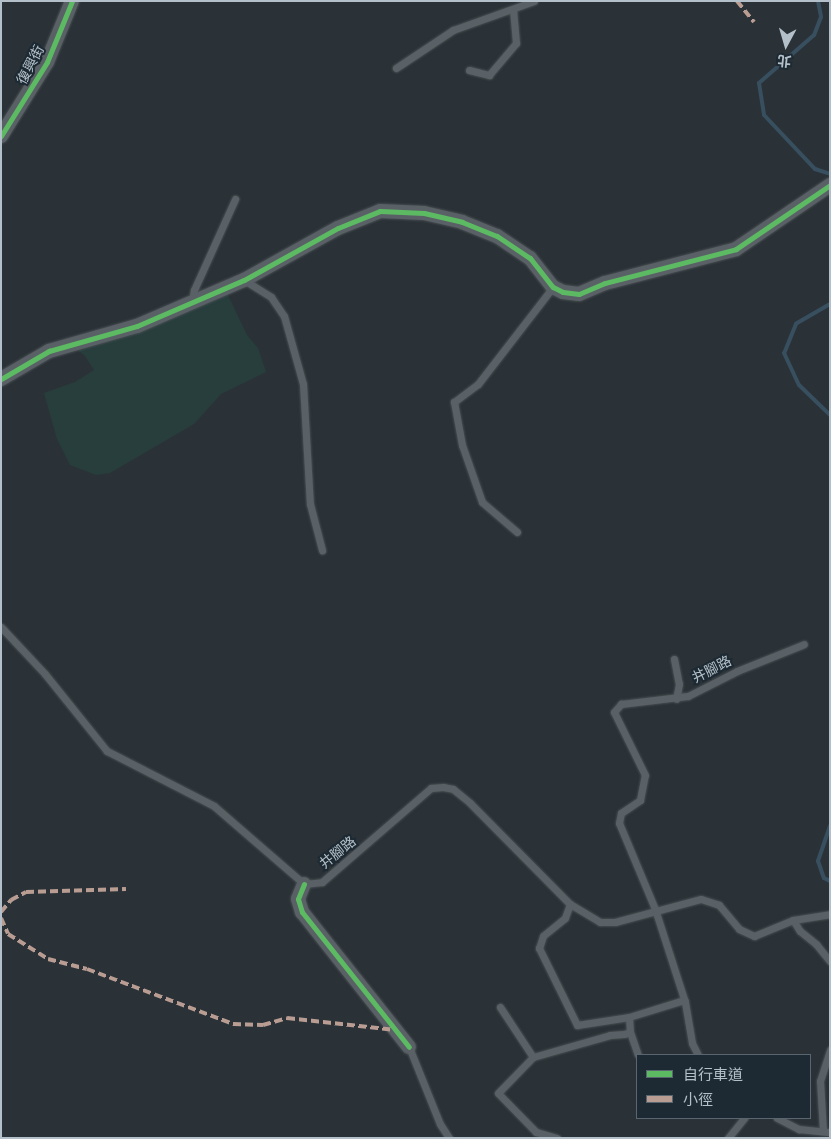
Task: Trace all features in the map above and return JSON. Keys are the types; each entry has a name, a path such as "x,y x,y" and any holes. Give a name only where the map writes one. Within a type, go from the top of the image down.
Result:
{"street":[{"name":"復興街","path":"1,136 47,62 72,1"},
{"path":"1,379 49,351 137,326 244,280 338,228 380,211 424,213 462,222 497,236 530,258 553,287 563,292 579,294 605,283 736,249 830,185"},
{"path":"304,884 298,899 302,912 409,1047"}],"lane":[{"path":"396,68 453,30 513,11 534,1"},
{"path":"469,70 489,75 516,43 513,11"},
{"path":"192,302 194,290 235,199"},
{"path":"244,280 271,297 284,316 304,384 310,504 322,550"},
{"path":"517,532 482,502 462,445 454,402 478,384 553,287"},
{"path":"1,627 45,674 106,751 214,806 304,884"},
{"name":"井腳路","path":"697,1054 692,1044 684,1000 655,910 619,823 621,813 640,800 645,775 614,712 621,704 676,700 804,644"},
{"path":"674,659 679,684 676,700"},
{"name":"井腳路","path":"304,884 322,882 431,788 444,787 453,789 470,803 570,904 600,922 615,922 655,910 708,900 719,905 739,930 754,936 793,920 830,914"},
{"path":"570,904 565,918 543,936 539,948 577,1025 628,1018 684,1000"},
{"path":"793,920 830,961"},
{"path":"500,1007 533,1057"},
{"path":"628,1018 630,1032 638,1054"},
{"path":"557,1138 536,1132 498,1093 533,1057 630,1032"},
{"path":"409,1047 449,1138"},
{"path":"779,1119 799,1129 826,1131 820,1081 830,1050"},
{"path":"728,1138 743,1119"}],"green space":[{"path":"225,289 247,335 258,348 266,372 221,394 194,424 110,473 96,475 70,465 57,439 44,393 75,382 94,370 85,356 69,343"}],"waterway":[{"path":"818,1 821,17 814,35 759,83 764,115 815,169 830,174"},
{"path":"830,304 796,324 784,353 799,385 830,415"},
{"path":"830,826 818,861 824,878 830,881"}],"marked path":[{"path":"737,1 754,22"},
{"path":"1,912 11,900 26,892 126,889"},
{"path":"1,918 8,934 48,959 87,969 233,1024 263,1025 287,1018 395,1030"}],"cycle path":[{"path":"1,136 47,62 72,1"},
{"path":"1,379 49,351 137,326 244,280 338,228 380,211 424,213 462,222 497,236 530,258 553,287 563,292 579,294 605,283 736,249 830,185"},
{"path":"304,884 298,899 302,912 409,1047"}]}
